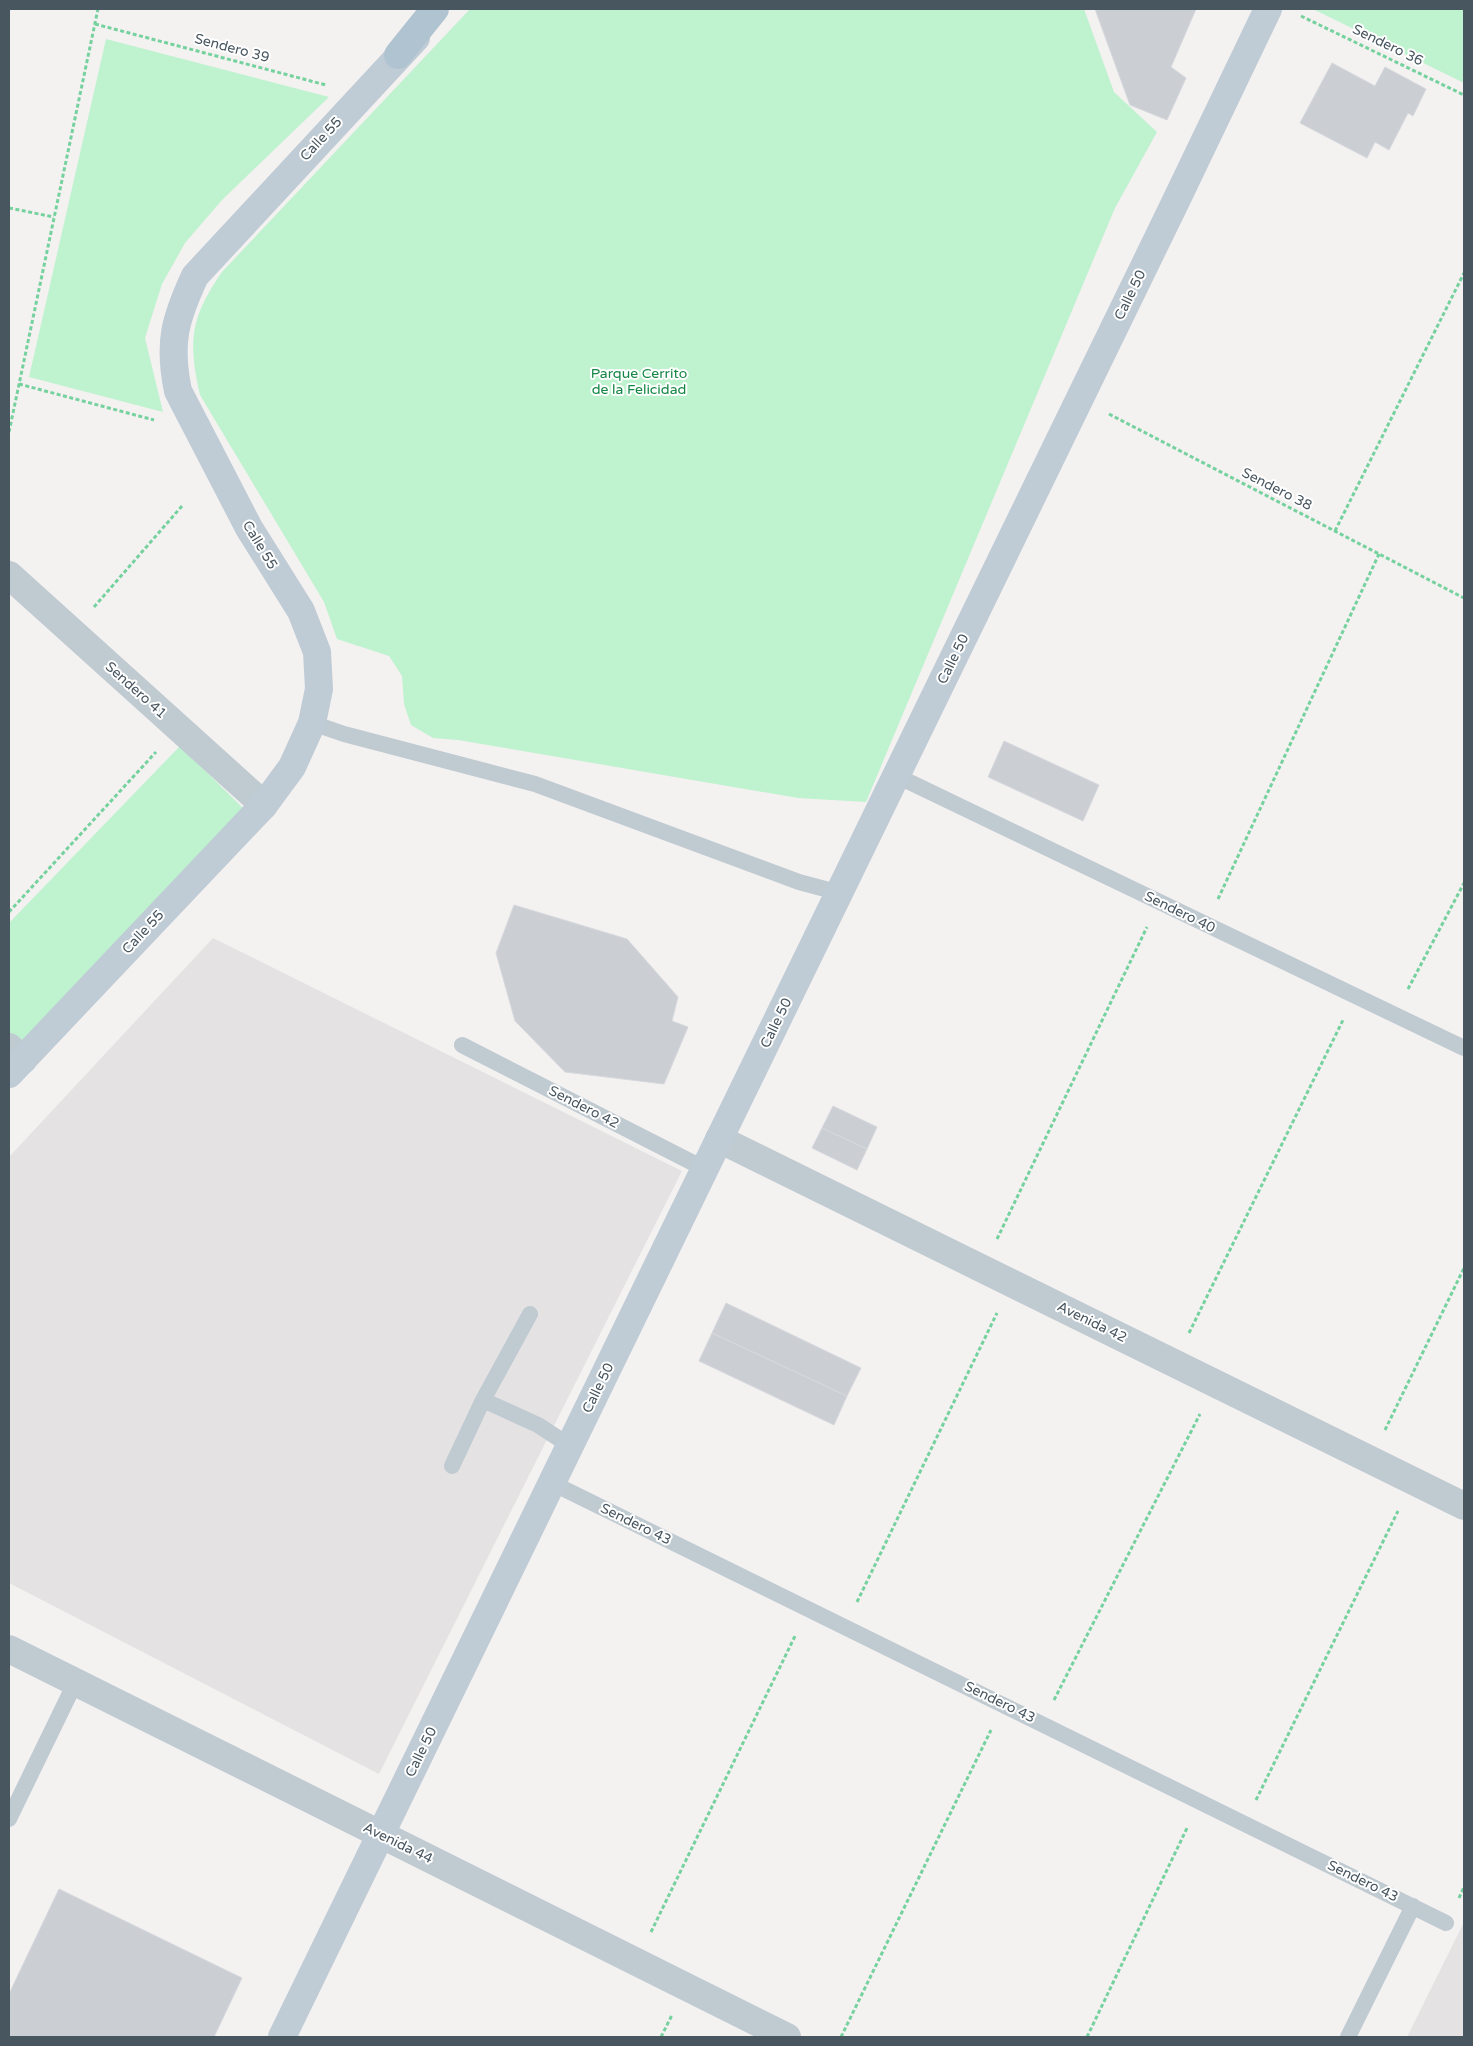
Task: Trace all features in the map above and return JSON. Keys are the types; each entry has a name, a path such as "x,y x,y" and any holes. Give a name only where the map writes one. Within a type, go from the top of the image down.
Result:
{"main road":[{"path":"398,55 435,9"}],"street":[{"name":"Calle 55","path":"13,1060 264,805 292,767 312,723 319,690 318,652 301,611 249,528 178,390 173,368 172,341 180,308 195,276 398,55 445,9"},
{"name":"Calle 50","path":"282,2037 897,776 1268,9"},
{"name":"Sendero 41","path":"9,575 264,805"},
{"name":"Avenida 42","path":"719,1139 1464,1506"},
{"name":"Avenida 44","path":"9,1649 787,2037"}],"lane":[{"path":"312,723 344,734 535,784 799,882 840,893"},
{"name":"Sendero 40","path":"897,776 1464,1048"},
{"name":"Sendero 42","path":"462,1045 705,1169"},
{"path":"452,1466 483,1400 530,1314"},
{"path":"483,1400 538,1425 570,1446"},
{"name":"Sendero 43","path":"552,1483 846,1626 1446,1924"},
{"path":"9,1819 75,1683"},
{"path":"1348,2037 1413,1906"}],"path":[{"path":"9,432 98,9"},
{"name":"Sendero 36","path":"1302,16 1464,95"},
{"name":"Sendero 39","path":"95,24 363,94"},
{"path":"9,208 54,217"},
{"path":"1335,531 1464,273"},
{"path":"19,384 201,432"},
{"name":"Sendero 38","path":"1080,399 1464,598"},
{"path":"73,632 182,506"},
{"path":"1206,924 1379,554"},
{"path":"9,912 178,728"},
{"path":"1395,1014 1464,883"},
{"path":"983,1268 1159,902"},
{"path":"1174,1363 1355,996"},
{"path":"1370,1460 1464,1268"},
{"path":"846,1626 1011,1283"},
{"path":"1042,1723 1216,1383"},
{"path":"1245,1823 1413,1481"},
{"path":"636,1962 808,1608"},
{"path":"841,2037 1004,1704"},
{"path":"1087,2037 1200,1801"}],"shaded area":[{"path":"213,938 682,1171 379,1774 9,1583 9,1157"},
{"path":"1464,1922 1464,2037 1407,2037"}],"green space":[{"name":"Parque Cerrito de la Felicidad","path":"470,9 1084,9 1114,92 1157,132 1115,208 866,802 798,798 458,740 433,738 411,725 404,704 402,676 389,656 337,639 324,602 200,395 194,360 194,331 203,303 222,272"},
{"path":"1313,9 1464,9 1464,83"},
{"path":"106,39 329,97 222,200 185,243 162,284 145,338 163,412 29,377"},
{"path":"180,746 244,809 10,1054 9,923"}],"building":[{"path":"1095,9 1196,9 1171,67 1186,78 1167,120 1130,105"},
{"path":"1332,63 1375,86 1385,67 1426,89 1413,116 1408,113 1389,150 1375,142 1367,158 1300,123"},
{"path":"1004,741 1099,785 1083,821 988,777"},
{"path":"514,905 627,939 678,997 672,1021 688,1027 664,1084 565,1072 515,1021 496,953"},
{"path":"833,1106 877,1127 867,1149 822,1128"},
{"path":"822,1128 867,1149 857,1170 812,1148"},
{"path":"726,1303 861,1368 847,1396 712,1333"},
{"path":"712,1333 847,1396 834,1425 699,1361"},
{"path":"59,1889 242,1978 214,2037 9,2037 9,1994"}]}
